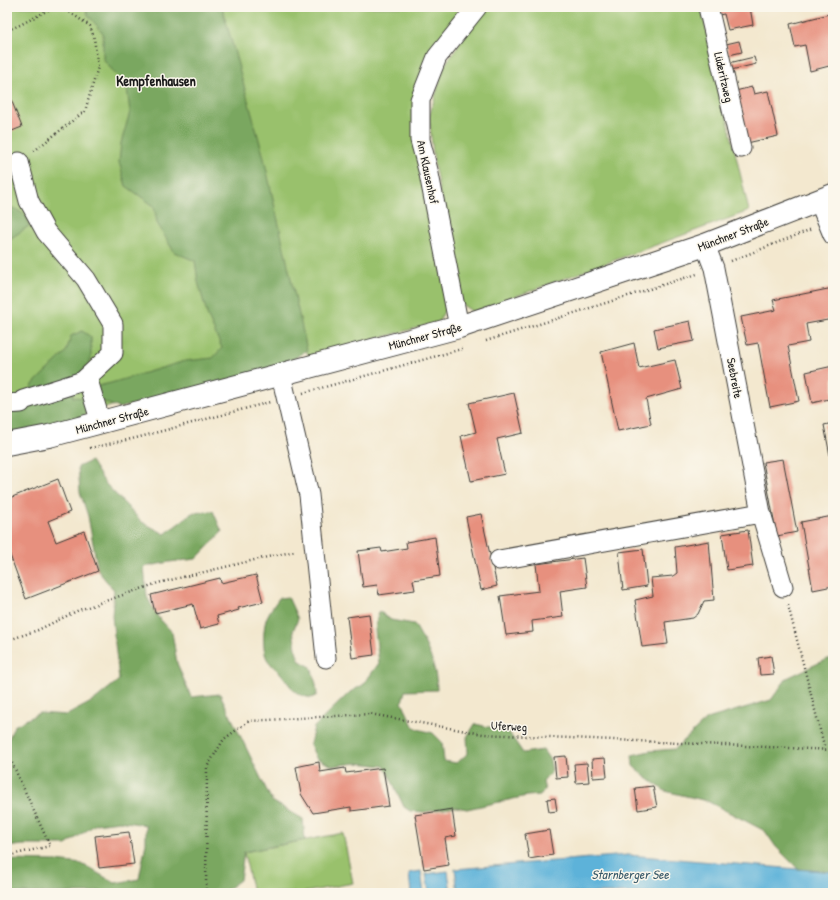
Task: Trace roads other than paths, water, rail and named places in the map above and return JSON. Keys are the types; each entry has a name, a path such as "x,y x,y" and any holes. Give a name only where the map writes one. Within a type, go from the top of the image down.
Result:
{"main road":[{"name":"Münchner Straße","path":"7,444 49,436 101,423 459,327 705,245 826,198"}],"street":[{"name":"Am Klausenhof","path":"459,327 420,140 420,100 437,57 477,7"},
{"name":"Lüderitzweg","path":"708,7 741,148"},
{"path":"7,404 21,403 23,400 83,381 113,353 112,324 86,278 46,232 29,202 19,162"},
{"path":"826,198 833,236"},
{"name":"Seebreite","path":"705,245 714,268 761,513 783,587"},
{"path":"281,375 309,495 326,658"},
{"path":"87,377 101,423"},
{"path":"499,560 761,513"}],"water":[{"name":"Starnberger See","path":"628,855 833,872 833,893 458,893 455,869"},
{"path":"421,871 424,893 411,893 409,873"},
{"path":"448,871 451,893 429,893 426,874"}],"district":[{"name":"Kempfenhausen","path":"156,80"}]}
